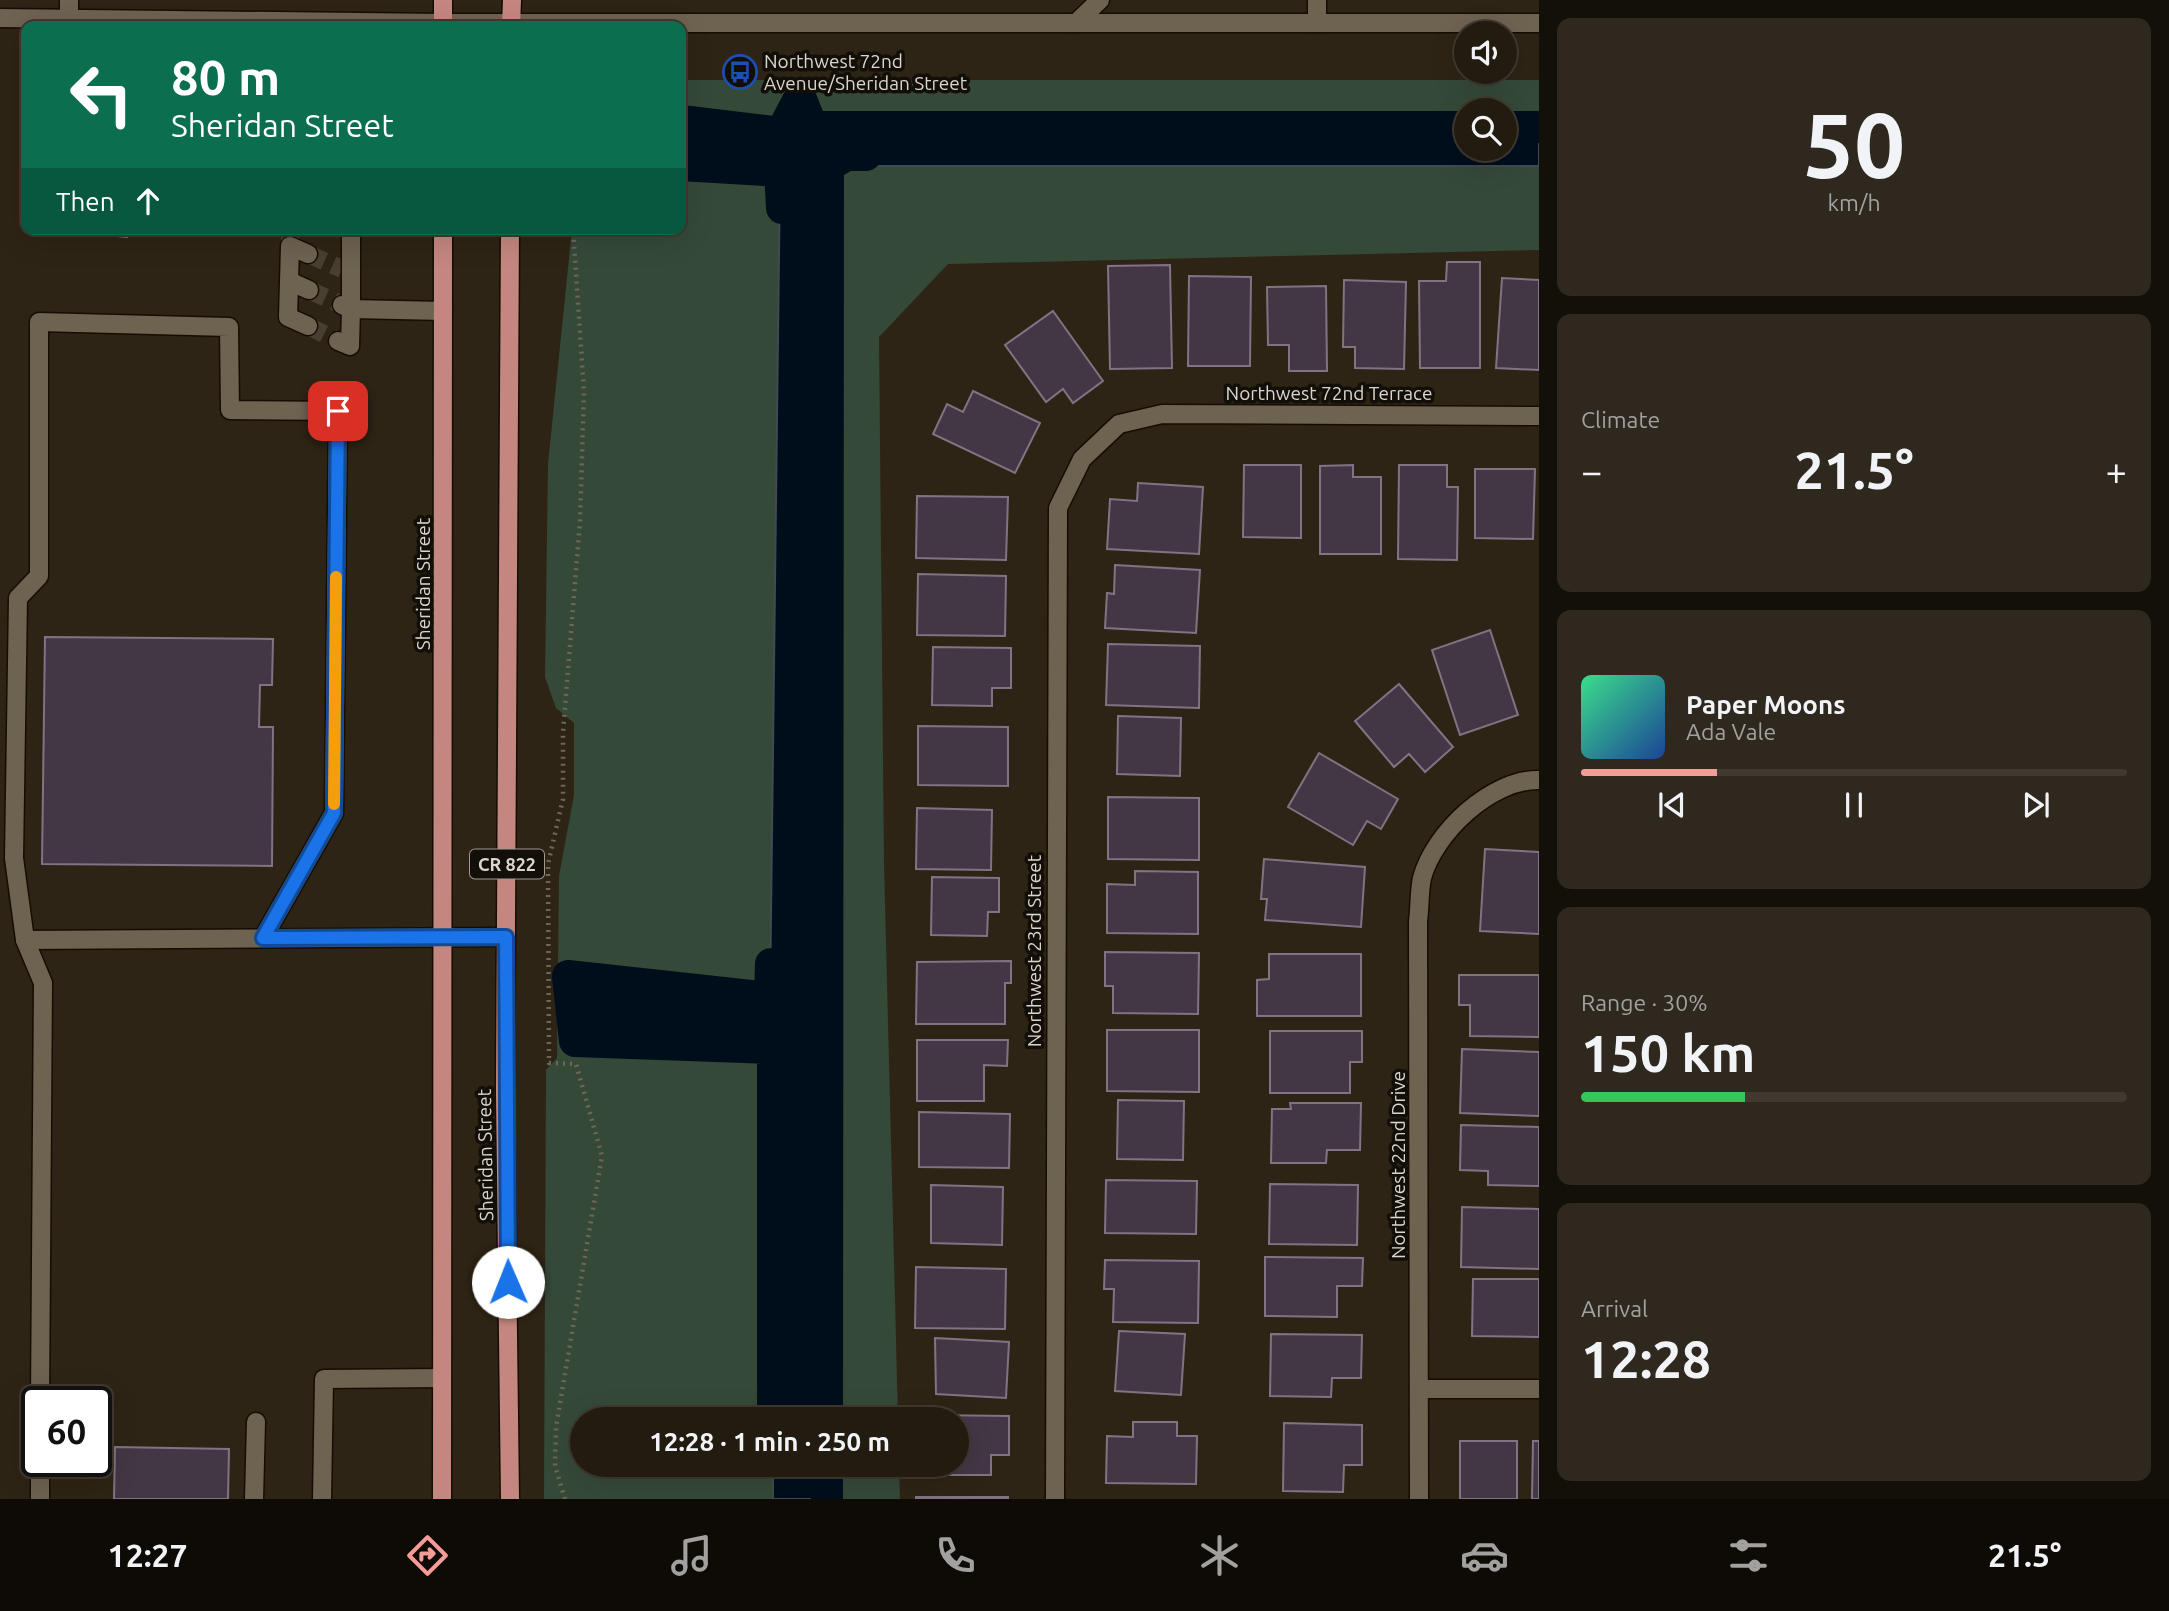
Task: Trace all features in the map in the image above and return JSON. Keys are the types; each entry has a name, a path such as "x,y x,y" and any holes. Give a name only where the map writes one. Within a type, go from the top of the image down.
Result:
{"main road":[{"path":"443,0 443,21"},
{"path":"512,0 512,21"},
{"name":"Sheridan Street","path":"442,1499 443,235"},
{"name":"Sheridan Street","path":"510,235 506,937 510,1499"}],"street":[{"path":"69,0 69,20"},
{"path":"1076,23 1100,0"},
{"path":"1317,0 1317,23"},
{"path":"0,18 25,21"},
{"path":"60,21 104,21"},
{"path":"686,24 1539,23"},
{"path":"338,341 350,346 346,307 348,235"},
{"path":"308,254 290,246 288,317 308,326"},
{"path":"289,281 309,290"},
{"path":"346,307 443,311"},
{"path":"40,1386 43,983 25,940 14,858 19,598 39,576 39,322 229,327 230,410 338,411 334,813 263,938"},
{"name":"Northwest 72nd Terrace","path":"1119,425 1162,414 1539,416"},
{"name":"Northwest 23rd Street","path":"1055,1499 1058,508 1082,459 1119,425"},
{"name":"Northwest 22nd Drive","path":"1419,1499 1418,921 1422,878 1442,836 1481,799 1528,779 1539,780"},
{"path":"25,940 506,937"},
{"path":"322,1499 324,1379 442,1378"},
{"path":"1419,1390 1539,1389"},
{"path":"254,1499 256,1422"},
{"path":"40,1477 40,1499"}],"path":[{"path":"565,1499 555,1466 556,1427 602,1156 576,1064 549,1063 548,864 563,799 563,732 580,521 584,405 573,235"}],"green space":[{"path":"686,80 1454,80 1454,84 1517,84 1517,80 1539,80 1539,250 948,264 879,337 884,864 898,1407 570,1407 570,1477 899,1477 900,1499 544,1499 546,1070 557,1058 559,876 574,795 574,723 556,708 545,677 548,464 571,235 686,235"}],"water":[{"path":"800,97 812,127 1454,127 1454,161 1517,161 1517,127 1539,127 1539,166 828,166 827,1407 773,1407 773,1048 575,1041 568,976 770,998 780,171 686,165 686,121 781,133"},
{"path":"773,1477 827,1477 827,1499 773,1499"}],"building":[{"path":"1447,262 1480,262 1480,368 1420,368 1419,281 1446,281"},
{"path":"1170,265 1172,368 1110,369 1108,266"},
{"path":"1189,276 1251,277 1250,366 1188,366"},
{"path":"1502,278 1539,280 1539,370 1496,368"},
{"path":"1344,280 1406,282 1404,369 1355,368 1355,347 1343,347"},
{"path":"1326,286 1327,371 1289,371 1289,345 1268,345 1267,287"},
{"path":"1053,311 1103,381 1073,403 1063,389 1046,402 1005,345"},
{"path":"973,391 1040,423 1015,473 933,434 947,404 963,412"},
{"path":"1244,465 1301,465 1301,538 1243,537"},
{"path":"1353,465 1353,477 1381,477 1381,554 1320,554 1320,466"},
{"path":"1399,465 1447,465 1447,487 1458,487 1457,560 1398,559"},
{"path":"1475,469 1535,469 1533,539 1475,538"},
{"path":"1138,483 1203,487 1199,554 1107,549 1110,499 1137,501"},
{"path":"917,496 1008,497 1006,560 916,558"},
{"path":"1115,565 1200,570 1196,633 1105,628 1107,593 1114,594"},
{"path":"918,574 1006,576 1005,636 917,635"},
{"path":"1490,630 1518,715 1460,735 1432,650"},
{"path":"45,637 273,639 272,685 260,685 259,727 273,727 272,866 42,864"},
{"path":"1108,644 1200,646 1199,708 1106,705"},
{"path":"933,647 1011,648 1011,688 992,688 992,706 932,705"},
{"path":"1399,684 1453,747 1425,772 1409,754 1394,767 1355,721"},
{"path":"1118,716 1181,718 1180,776 1117,774"},
{"path":"918,726 1008,727 1008,786 918,785"},
{"path":"1319,753 1398,799 1381,829 1367,821 1353,845 1288,807"},
{"path":"1108,797 1199,798 1199,860 1108,859"},
{"path":"917,808 992,810 991,870 916,869"},
{"path":"1485,849 1539,852 1539,934 1480,931"},
{"path":"1264,859 1365,867 1361,927 1265,920 1267,899 1261,899"},
{"path":"1135,871 1198,872 1198,934 1107,933 1107,884 1135,885"},
{"path":"932,877 999,878 999,912 988,912 987,936 931,935"},
{"path":"1105,952 1199,953 1198,1014 1113,1013 1113,986 1105,986"},
{"path":"1269,954 1361,954 1361,1016 1257,1016 1257,980 1269,979"},
{"path":"1011,961 1011,983 1005,983 1005,1024 916,1024 917,962"},
{"path":"1459,975 1539,975 1539,1037 1470,1036 1470,1005 1459,1005"},
{"path":"1107,1030 1199,1030 1199,1092 1107,1091"},
{"path":"1270,1031 1362,1031 1362,1062 1350,1062 1350,1093 1270,1093"},
{"path":"917,1040 1008,1040 1007,1066 984,1065 984,1101 917,1101"},
{"path":"1462,1049 1539,1052 1539,1116 1460,1113"},
{"path":"1118,1100 1184,1101 1183,1160 1117,1159"},
{"path":"1290,1103 1361,1103 1360,1150 1327,1150 1326,1163 1271,1163 1272,1109 1291,1109"},
{"path":"919,1112 1010,1114 1009,1168 919,1167"},
{"path":"1461,1125 1539,1127 1539,1186 1488,1185 1488,1171 1460,1170"},
{"path":"1106,1180 1197,1181 1196,1234 1105,1233"},
{"path":"1270,1184 1358,1185 1357,1245 1269,1244"},
{"path":"931,1185 1003,1187 1002,1245 931,1243"},
{"path":"1462,1207 1539,1209 1539,1269 1461,1267"},
{"path":"1265,1257 1363,1258 1362,1286 1337,1286 1337,1317 1265,1316"},
{"path":"1105,1260 1199,1261 1198,1323 1113,1322 1114,1289 1104,1289"},
{"path":"916,1267 1006,1269 1005,1329 915,1328"},
{"path":"1473,1279 1539,1279 1539,1337 1472,1336"},
{"path":"1119,1331 1185,1334 1181,1395 1115,1391"},
{"path":"1271,1334 1362,1335 1361,1378 1332,1378 1331,1397 1270,1396"},
{"path":"935,1338 1009,1342 1006,1398 936,1394"},
{"path":"969,1415 1009,1416 1009,1455 991,1455 991,1475 969,1475"},
{"path":"1133,1422 1177,1422 1177,1436 1197,1436 1196,1484 1106,1483 1107,1436 1133,1437"},
{"path":"1284,1423 1362,1425 1362,1465 1344,1465 1343,1492 1283,1491"},
{"path":"1460,1441 1517,1441 1517,1499 1460,1499"},
{"path":"1533,1441 1539,1441 1539,1499 1532,1499"},
{"path":"115,1447 229,1449 228,1499 114,1499"},
{"path":"1008,1497 1008,1499 916,1499"}],"waterway":[{"path":"686,122 781,133 800,97 812,127 1454,127"},
{"path":"1517,127 1539,127"},
{"path":"827,1407 828,166 846,155 866,155"},
{"path":"686,165 780,171 782,208"},
{"path":"771,964 770,998 568,976 575,1041 773,1048 773,1407"},
{"path":"827,1477 827,1499"}],"tunnel":[{"path":"290,235 290,246"},
{"path":"308,254 342,269"},
{"path":"309,290 342,305"},
{"path":"308,326 338,341"}],"slow traffic":[{"path":"334,804 336,577"}],"place":[{"name":"Northwest 72nd Avenue/Sheridan Street","path":"740,72"}],"route":[{"path":"338,411 334,813 263,938 506,937 508,1282"}]}
